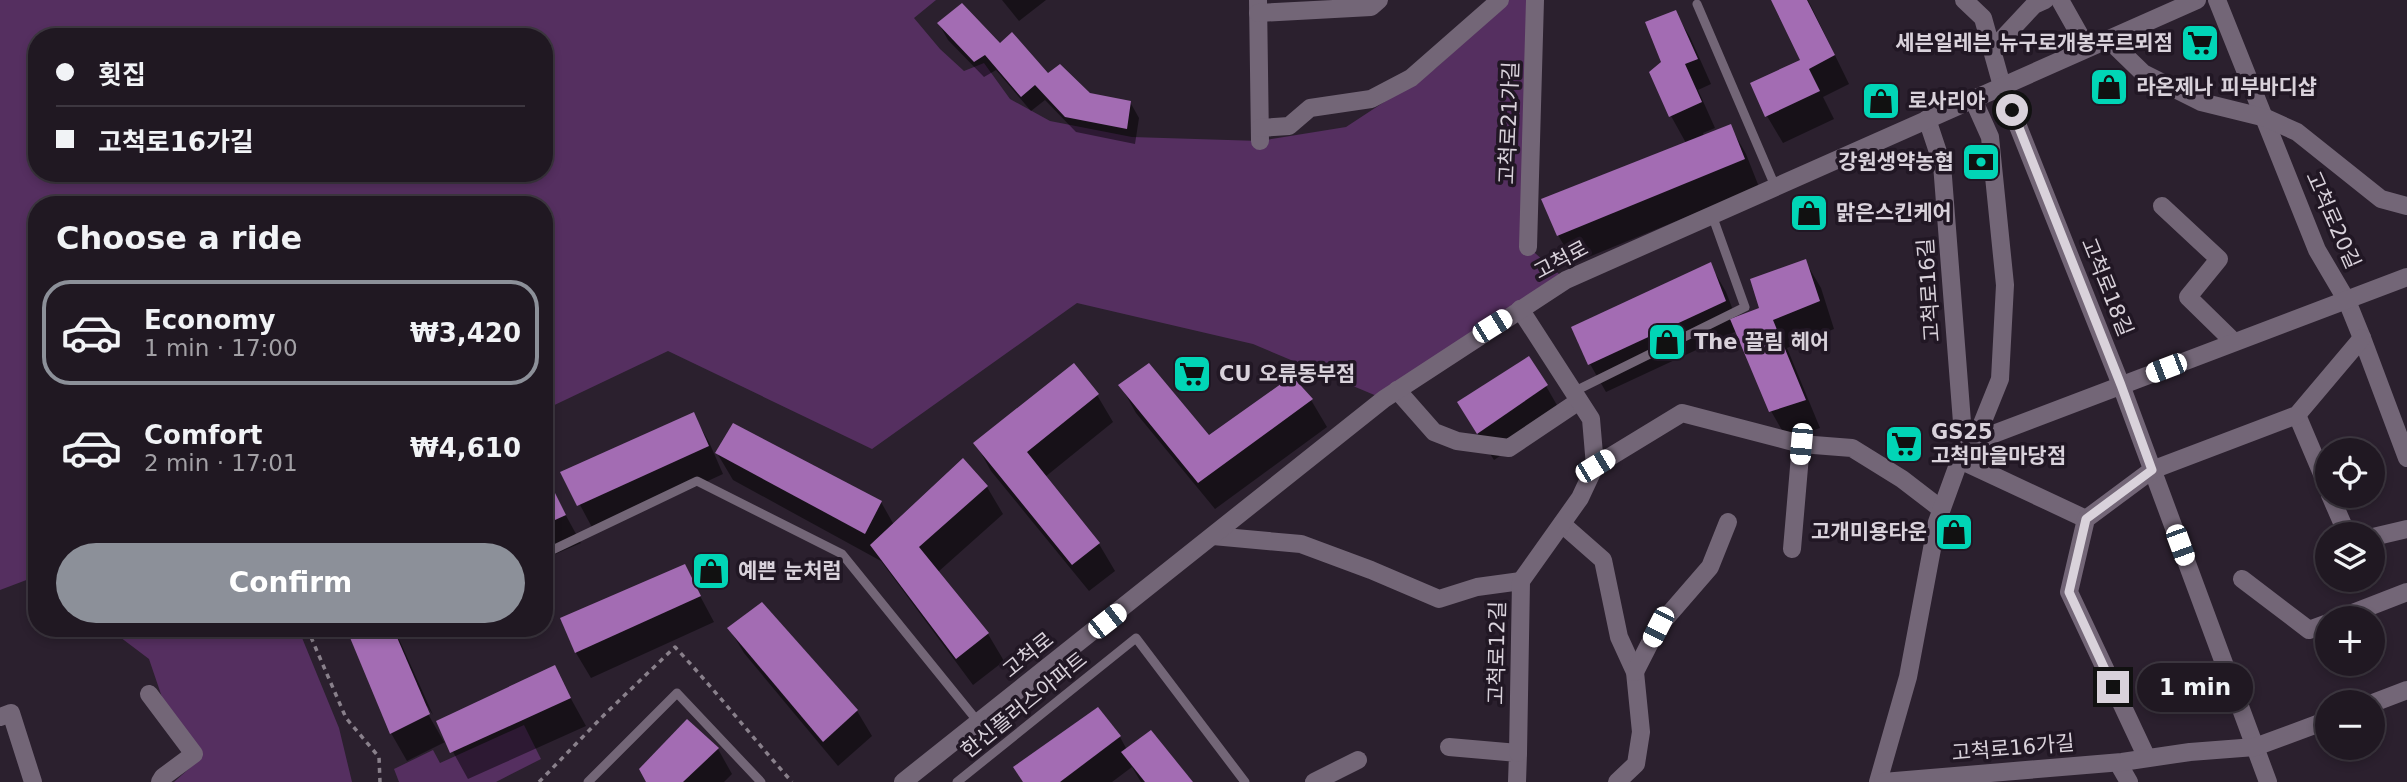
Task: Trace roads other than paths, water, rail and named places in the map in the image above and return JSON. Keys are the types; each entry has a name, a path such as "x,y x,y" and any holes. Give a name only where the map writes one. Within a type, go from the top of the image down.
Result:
{"street":[{"path":"1378,0 1371,6 1258,6 1260,135 1289,126 1310,108 1371,99 1411,78 1500,0"},
{"name":"고척로21가길","path":"1528,247 1535,0"},
{"path":"1965,0 1983,18 2002,86"},
{"path":"1992,50 2034,5 2045,0"},
{"path":"2060,0 2087,48"},
{"name":"고척로","path":"912,779 1397,390 1566,280 2197,0"},
{"name":"고척로20길","path":"2217,0 2317,250 2347,301 2407,458"},
{"path":"2108,39 2143,73 2201,102 2266,118"},
{"name":"고척로18길","path":"2002,86 2121,385 2268,782"},
{"path":"1966,449 2000,379 2005,285 1990,137 1973,99"},
{"name":"고척로20길","path":"2266,118 2297,132 2381,199 2407,206"},
{"name":"고척로16길","path":"1881,782 1909,677 1937,522 1966,449 1942,164 1927,119"},
{"path":"2162,206 2218,259 2188,297 2234,342"},
{"path":"1966,449 2121,385 2407,277"},
{"name":"고척로12길","path":"1517,782 1521,581 1580,498 1595,466 1591,419 1520,309"},
{"path":"2147,758 2069,592 2086,519 2152,470 2297,415 2362,338"},
{"path":"1397,390 1434,432 1457,441 1509,448 1576,396"},
{"path":"1595,466 1682,413 1801,444 1852,448 1902,479 1941,509"},
{"path":"2297,415 2315,457"},
{"path":"1792,548 1801,444"},
{"path":"1966,449 2086,519"},
{"path":"1635,672 1658,627 1710,567 1728,522"},
{"path":"1562,524 1603,560 1619,638 1635,672 1641,732 1636,764 1617,782"},
{"path":"2385,534 2407,529"},
{"path":"1213,536 1301,544 1439,599 1477,587 1521,581"},
{"path":"2242,579 2309,630 2315,628"},
{"path":"2371,606 2407,592"},
{"path":"2385,698 2407,690"},
{"path":"149,694 194,754 160,782"},
{"path":"6,715 33,782"},
{"name":"고척로16가길","path":"1881,782 2118,762 2190,752 2255,747 2315,725"},
{"path":"1449,747 1518,753"},
{"path":"1314,782 1358,760"},
{"path":"2118,762 2129,782"}],"lane":[{"path":"1697,4 1775,186"},
{"path":"1576,396 1745,307 1712,215"},
{"path":"553,550 697,481 842,554 979,723"},
{"name":"한신플러스아파트","path":"957,782 1136,638 1245,782"},
{"path":"588,782 677,693 761,782"}],"place":[{"name":"세븐일레븐 뉴구로개봉푸르뫼점","path":"2200,43"},
{"name":"라온제나 피부바디샵","path":"2109,87"},
{"name":"로사리아","path":"1881,101"},
{"name":"강원생약농협","path":"1981,162"},
{"name":"맑은스킨케어","path":"1809,213"},
{"name":"The 끌림 헤어","path":"1667,342"},
{"name":"CU 오류동부점","path":"1192,374"},
{"name":"GS25 고척마을마당점","path":"1904,444"},
{"name":"고개미용타운","path":"1954,532"},
{"name":"예쁜 눈처럼","path":"711,571"}]}
